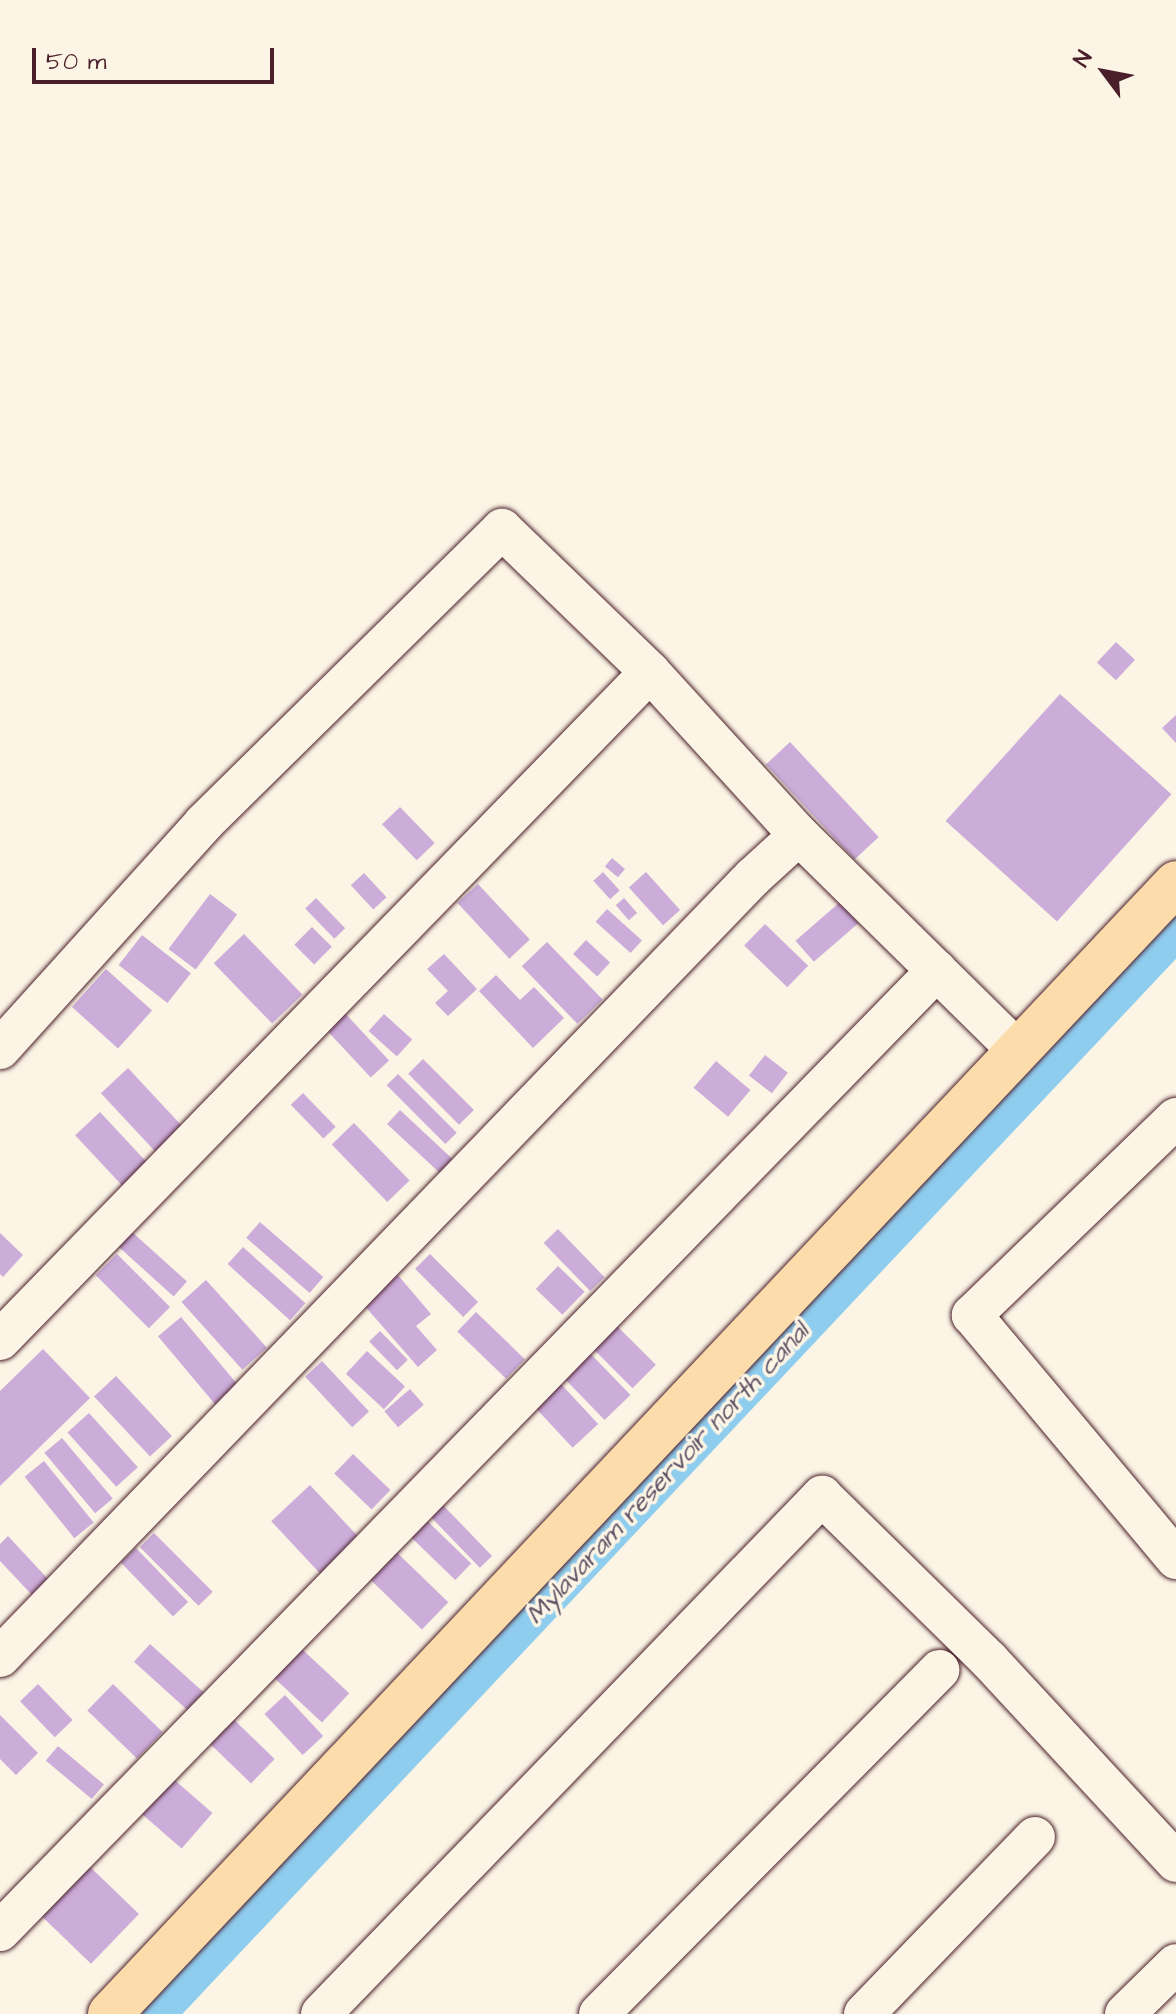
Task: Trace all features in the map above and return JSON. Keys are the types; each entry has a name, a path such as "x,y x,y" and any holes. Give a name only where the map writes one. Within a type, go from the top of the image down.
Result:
{"main road":[{"path":"110,2014 1176,883"}],"street":[{"path":"0,1049 203,824 502,529 650,672 799,835 1018,1051"},
{"path":"0,1340 650,672"},
{"path":"0,1657 742,888 799,835"},
{"path":"0,1931 937,970"},
{"path":"1176,1118 972,1315 1176,1559"},
{"path":"321,2014 822,1496 989,1660 1176,1862"},
{"path":"599,2014 939,1670"},
{"path":"864,2014 1035,1837"},
{"path":"1125,2014 1176,1964"}],"building":[{"path":"1116,642 1135,660 1116,680 1097,662"},
{"path":"1060,694 1171,794 1057,921 946,821"},
{"path":"1176,715 1176,743 1162,728"},
{"path":"790,742 879,837 855,860 766,765"},
{"path":"400,807 435,843 417,860 382,824"},
{"path":"612,858 625,869 618,877 605,866"},
{"path":"603,872 620,891 610,899 593,881"},
{"path":"646,872 680,910 663,925 629,887"},
{"path":"364,873 387,897 373,909 351,885"},
{"path":"478,884 530,940 509,959 458,903"},
{"path":"210,894 237,914 196,970 168,949"},
{"path":"316,898 345,928 334,939 305,908"},
{"path":"624,898 637,913 629,920 616,905"},
{"path":"840,902 858,923 814,962 795,941"},
{"path":"607,909 642,940 631,953 596,922"},
{"path":"765,924 808,966 787,987 744,946"},
{"path":"312,927 332,947 314,964 294,945"},
{"path":"244,934 302,994 272,1024 214,963"},
{"path":"142,935 191,973 167,1003 119,965"},
{"path":"586,940 610,963 597,976 573,954"},
{"path":"547,942 603,1000 577,1024 522,966"},
{"path":"444,954 477,989 448,1016 435,1003 448,991 427,969"},
{"path":"106,969 152,1010 118,1048 72,1007"},
{"path":"496,975 520,1000 534,987 564,1018 533,1048 479,991"},
{"path":"342,1010 389,1060 371,1078 324,1027"},
{"path":"384,1014 412,1039 397,1057 369,1031"},
{"path":"765,1055 788,1073 772,1093 749,1075"},
{"path":"423,1059 474,1110 459,1125 408,1074"},
{"path":"716,1061 750,1090 728,1117 694,1088"},
{"path":"128,1068 185,1129 158,1154 101,1093"},
{"path":"398,1074 457,1133 445,1144 387,1085"},
{"path":"303,1093 336,1127 323,1139 291,1105"},
{"path":"400,1110 454,1160 441,1174 387,1124"},
{"path":"100,1112 149,1165 124,1188 75,1135"},
{"path":"354,1123 410,1181 387,1202 332,1145"},
{"path":"260,1222 323,1277 310,1293 246,1238"},
{"path":"558,1229 605,1277 590,1291 544,1243"},
{"path":"132,1232 187,1282 174,1296 119,1247"},
{"path":"0,1233 23,1255 3,1277 0,1274"},
{"path":"243,1247 305,1303 290,1320 228,1264"},
{"path":"117,1254 170,1307 149,1328 96,1275"},
{"path":"430,1254 478,1302 463,1317 415,1269"},
{"path":"558,1266 585,1292 562,1315 536,1289"},
{"path":"397,1274 431,1314 416,1326 437,1350 418,1367 363,1304"},
{"path":"206,1280 267,1348 242,1370 181,1302"},
{"path":"476,1312 525,1359 506,1379 457,1331"},
{"path":"181,1317 238,1385 215,1404 158,1336"},
{"path":"612,1321 656,1365 633,1388 589,1344"},
{"path":"380,1331 408,1360 397,1370 369,1341"},
{"path":"43,1349 90,1398 0,1486 0,1391"},
{"path":"586,1349 630,1395 605,1420 560,1374"},
{"path":"367,1351 405,1386 384,1409 346,1374"},
{"path":"322,1361 369,1411 352,1427 305,1377"},
{"path":"116,1376 172,1436 150,1456 94,1396"},
{"path":"560,1383 598,1424 573,1448 534,1407"},
{"path":"410,1389 424,1405 398,1427 384,1411"},
{"path":"89,1413 138,1467 116,1487 67,1432"},
{"path":"62,1438 113,1499 95,1513 44,1453"},
{"path":"353,1454 390,1490 372,1510 334,1473"},
{"path":"44,1461 94,1522 74,1538 25,1477"},
{"path":"310,1485 360,1539 322,1575 271,1521"},
{"path":"440,1502 492,1556 480,1568 428,1514"},
{"path":"418,1512 471,1563 455,1580 402,1529"},
{"path":"154,1533 213,1592 199,1606 140,1547"},
{"path":"8,1536 48,1579 32,1595 0,1561 0,1544"},
{"path":"385,1541 448,1602 422,1629 359,1568"},
{"path":"136,1548 188,1602 173,1617 121,1563"},
{"path":"290,1638 349,1693 322,1722 263,1667"},
{"path":"150,1644 204,1692 187,1710 134,1662"},
{"path":"38,1684 73,1720 55,1737 20,1701"},
{"path":"113,1684 163,1732 137,1759 87,1711"},
{"path":"285,1695 323,1736 303,1755 265,1714"},
{"path":"225,1711 275,1759 251,1783 201,1735"},
{"path":"0,1715 38,1753 16,1775 0,1759"},
{"path":"58,1746 104,1785 92,1799 46,1761"},
{"path":"171,1777 213,1813 182,1849 140,1812"},
{"path":"85,1862 139,1914 91,1964 37,1912"}],"waterway":[{"name":"Mylavaram reservoir north canal","path":"159,2014 1176,934"}]}
